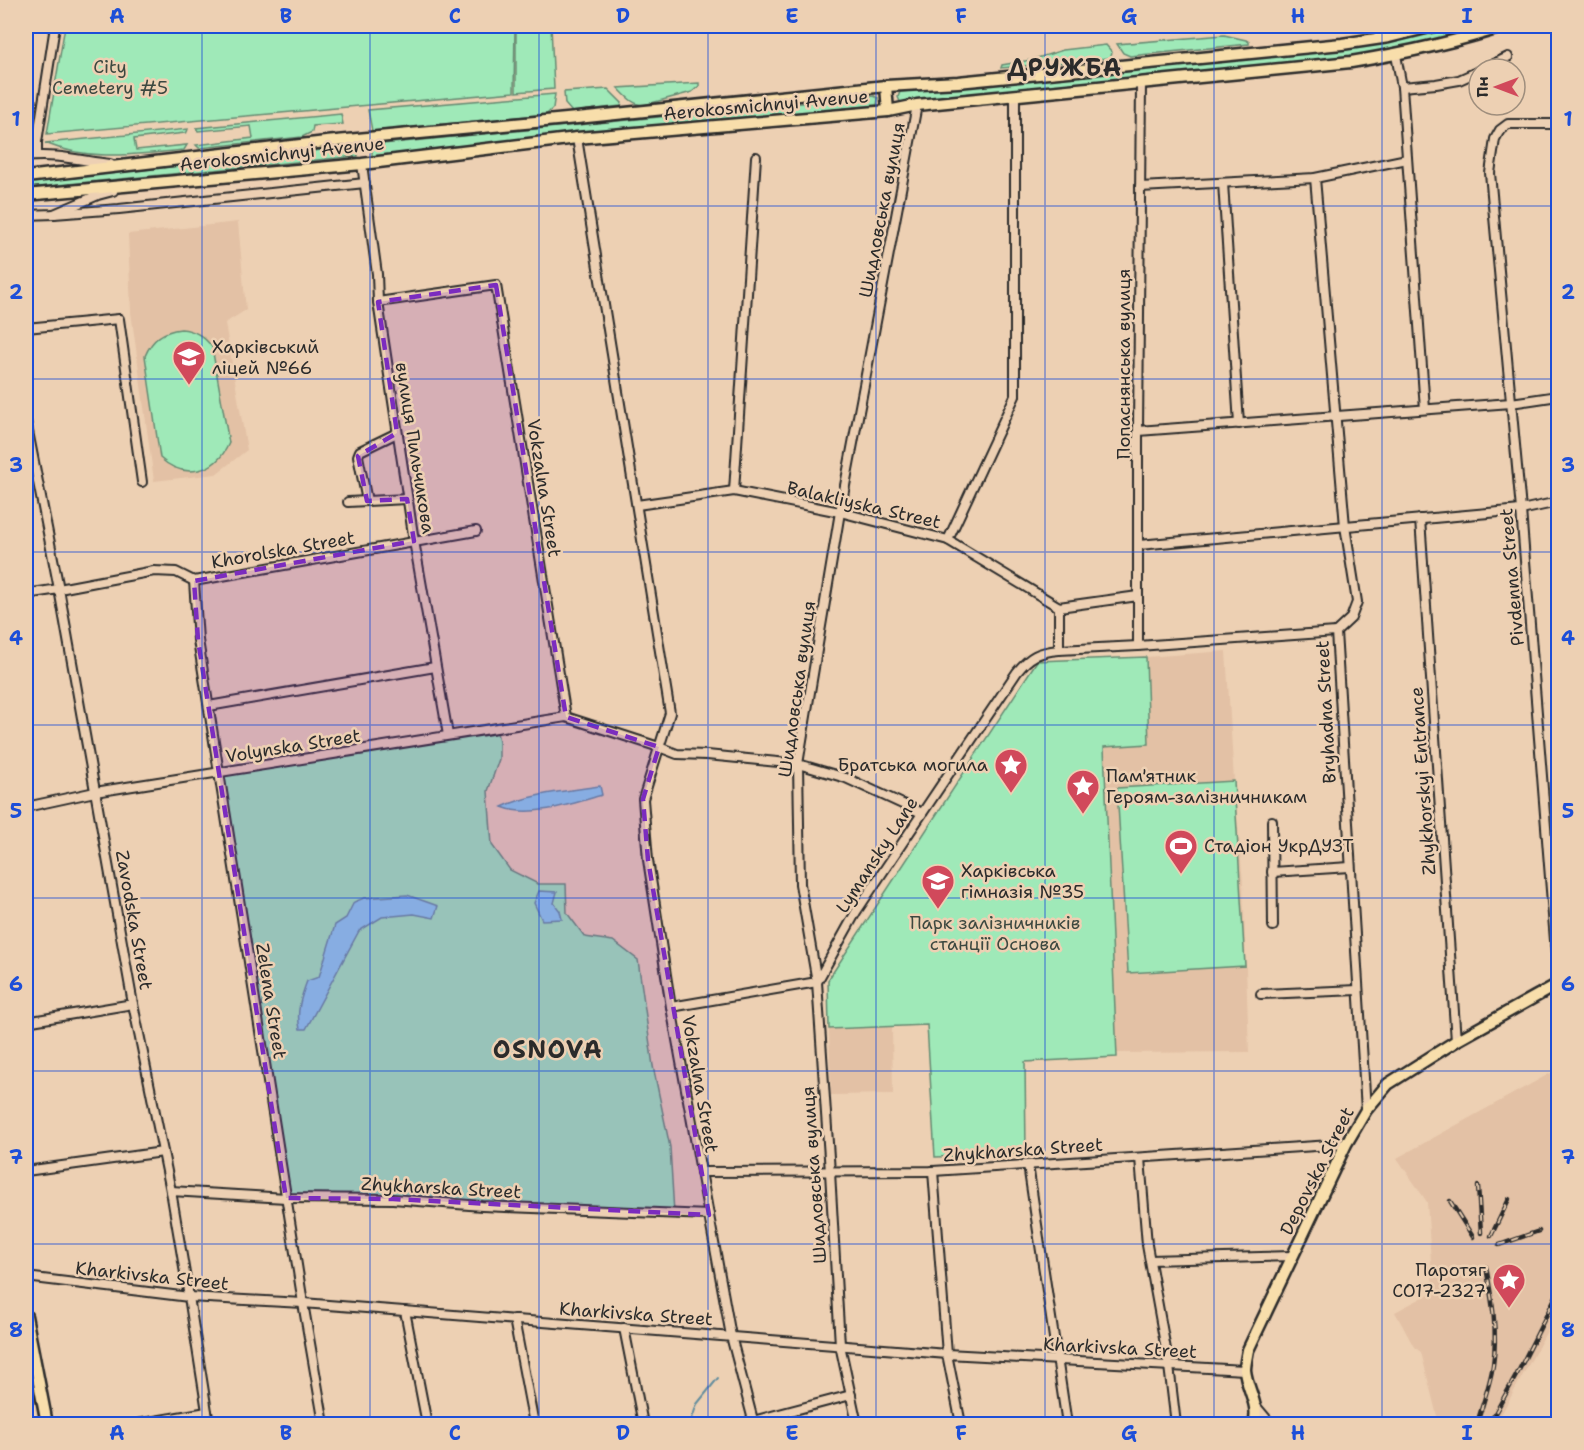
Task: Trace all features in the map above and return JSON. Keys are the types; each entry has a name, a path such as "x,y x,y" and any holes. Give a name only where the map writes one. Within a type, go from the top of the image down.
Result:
{"main road":[{"name":"Aerokosmichnyi Avenue","path":"26,177 326,142 886,86 958,82 1330,45 1389,37 1434,26"},
{"name":"Aerokosmichnyi Avenue","path":"26,195 362,164 577,138 888,111 917,105 1351,62 1396,55 1463,40 1505,26"},
{"path":"886,86 888,111"},
{"name":"Depovska Street","path":"1245,1370 1248,1350 1346,1144 1366,1110 1388,1084 1456,1041 1558,984"},
{"path":"26,1316 47,1425"},
{"path":"1245,1370 1256,1405 1254,1425"}],"street":[{"path":"37,155 55,26"},
{"path":"1396,55 1402,87 1425,409"},
{"path":"1402,87 1436,84 1467,76"},
{"name":"Попаснянська вулиця","path":"1138,646 1141,83"},
{"path":"948,540 1015,396 1015,96"},
{"name":"Шидловська вулиця","path":"857,1425 840,1345 817,982 800,884 798,764 840,512 917,105"},
{"name":"Pivdenna Street","path":"1558,124 1508,124 1500,130 1495,139 1490,173 1521,510 1558,979"},
{"name":"Vokzalna Street","path":"577,138 670,713 643,799 648,860 671,1007 731,1336 753,1423"},
{"path":"26,157 37,155 123,166"},
{"path":"734,491 756,157"},
{"path":"1140,187 1316,177 1407,159"},
{"name":"вулиця Пильчикова","path":"362,164 377,274 378,302 397,433 448,735"},
{"name":"Bryhadna Street","path":"1316,177 1345,526 1357,602 1351,618 1336,632 1366,1110"},
{"path":"26,215 119,209 365,183"},
{"path":"1223,183 1239,423"},
{"path":"54,214 98,195 128,186"},
{"name":"Vokzalna Street","path":"378,302 496,285 566,717"},
{"path":"26,328 119,319 142,482"},
{"path":"1138,431 1511,403 1558,396"},
{"name":"Zavodska Street","path":"26,421 171,1191 209,1425"},
{"path":"367,501 358,456 360,451 397,433"},
{"name":"Balakliyska Street","path":"637,505 734,491 840,512 948,540 1059,607"},
{"path":"348,502 407,499"},
{"path":"1139,545 1521,510 1558,502"},
{"name":"Zhykhorskyi Entrance","path":"1420,519 1456,1041"},
{"name":"Khorolska Street","path":"26,594 154,571 176,572 194,581 476,531"},
{"name":"Zelena Street","path":"194,581 198,640 324,1425"},
{"path":"1059,650 1059,607 1138,596"},
{"name":"Lymansky Lane","path":"817,982 856,912 1017,672 1032,656 1045,651 1336,632"},
{"path":"209,706 435,667"},
{"path":"566,717 677,754 798,764 846,778 922,813"},
{"name":"Volynska Street","path":"26,807 95,792 566,717"},
{"path":"1272,821 1273,926"},
{"path":"1272,872 1350,867"},
{"path":"671,1007 817,982"},
{"path":"1261,994 1358,990"},
{"path":"26,1022 134,1004"},
{"name":"Zhykharska Street","path":"701,1172 933,1171 1346,1144"},
{"path":"26,1171 163,1152"},
{"path":"1140,1158 1150,1260 1176,1425"},
{"path":"1028,1165 1067,1425"},
{"path":"933,1171 947,1354 961,1425"},
{"name":"Zhykharska Street","path":"171,1191 286,1198 393,1199 482,1206 709,1215"},
{"path":"1150,1260 1293,1256"},
{"name":"Kharkivska Street","path":"26,1277 189,1297 303,1303 947,1354 1245,1370"},
{"path":"405,1311 427,1425"},
{"path":"514,1319 534,1425"},
{"path":"624,1328 643,1425"},
{"path":"753,1423 851,1395"},
{"path":"1256,1405 1271,1425"},
{"path":"137,1425 207,1412"}],"highlighted area":[{"path":"496,285 566,717 659,747 643,799 648,860 709,1215 393,1199 286,1198 198,640 194,581 414,541 407,499 367,501 358,456 397,433 378,302"}],"shaded area":[{"name":"Харківський ліцей №66","path":"238,222 246,310 225,323 247,450 216,474 154,481 131,312 128,234"},
{"path":"1226,651 1243,883 1249,1052 1116,1053 1104,747 1149,744 1146,657"},
{"path":"892,1027 893,1094 831,1095 829,1029"},
{"path":"1558,1069 1558,1311 1496,1424 1439,1424 1421,1352 1414,1347 1395,1312 1433,1292 1427,1202 1397,1158"}],"green space":[{"name":"City Cemetery #5","path":"65,26 515,26 514,92 47,134"},
{"path":"516,26 551,26 554,89 516,92"},
{"path":"1453,26 1477,26 1435,42 1379,53 901,104 898,97 900,92 1271,56 1426,33"},
{"path":"1224,35 1246,40 1249,44 1130,56 1123,53 1117,44"},
{"path":"1106,45 1112,52 1109,58 1001,68 1002,65 1031,60 1063,50"},
{"path":"699,83 699,86 692,92 644,105 633,102 618,88"},
{"path":"608,89 622,103 621,106 572,112 565,104 564,92"},
{"path":"555,94 553,108 547,114 372,131 368,110"},
{"path":"874,96 878,98 877,105 372,156 372,145"},
{"path":"341,114 343,124 313,126 312,132 302,137 199,148 196,145 253,138 251,126 198,131 196,128"},
{"path":"188,129 185,133 134,139 136,150 187,145 184,150 131,155 96,155 62,149 45,143"},
{"path":"357,146 358,156 26,188 26,183"},
{"path":"181,329 199,334 212,347 229,443 216,461 208,467 189,471 169,465 160,458 145,356 159,337"},
{"name":"Парк залізничників станції Основа","path":"1146,657 1149,744 1104,747 1117,1057 1025,1062 1026,1154 935,1157 927,1025 829,1029 828,980 1037,661"},
{"path":"496,728 499,759 488,791 492,845 510,870 538,884 566,884 567,913 585,937 613,941 638,960 653,1066 670,1147 674,1213 286,1198 220,773"},
{"name":"Стадіон УкрДУЗТ","path":"1234,781 1245,966 1128,973 1117,788"}],"water":[{"path":"600,786 602,795 539,811 513,810 502,807 538,796"},
{"path":"539,891 557,892 554,903 562,919 542,920 534,903"},
{"path":"407,895 438,906 434,918 414,914 382,917 359,931 306,1029 300,1029 299,1011 307,981 319,977 335,925 346,918 354,902 364,898"}],"waterway":[{"path":"690,1424 697,1404 718,1378"}],"railway":[{"path":"1478,1186 1481,1233"},
{"path":"1491,1236 1509,1199"},
{"path":"1450,1201 1473,1237"},
{"path":"1499,1245 1539,1231"},
{"path":"1477,1424 1490,1380 1495,1340 1494,1316 1486,1267"},
{"path":"1489,1424 1558,1292"}],"place":[{"name":"Харківський ліцей №66","path":"189,386"},
{"name":"Братська могила","path":"1011,794"},
{"name":"Пам'ятник Героям-залізничникам","path":"1083,815"},
{"name":"Стадіон УкрДУЗТ","path":"1181,875"},
{"name":"Харківська гімназія №35","path":"938,910"},
{"name":"Паротяг СО17-2327","path":"1509,1309"}],"district":[{"name":"ДРУЖБА","path":"1065,68"},
{"name":"OSNOVA","path":"548,1050"}]}
